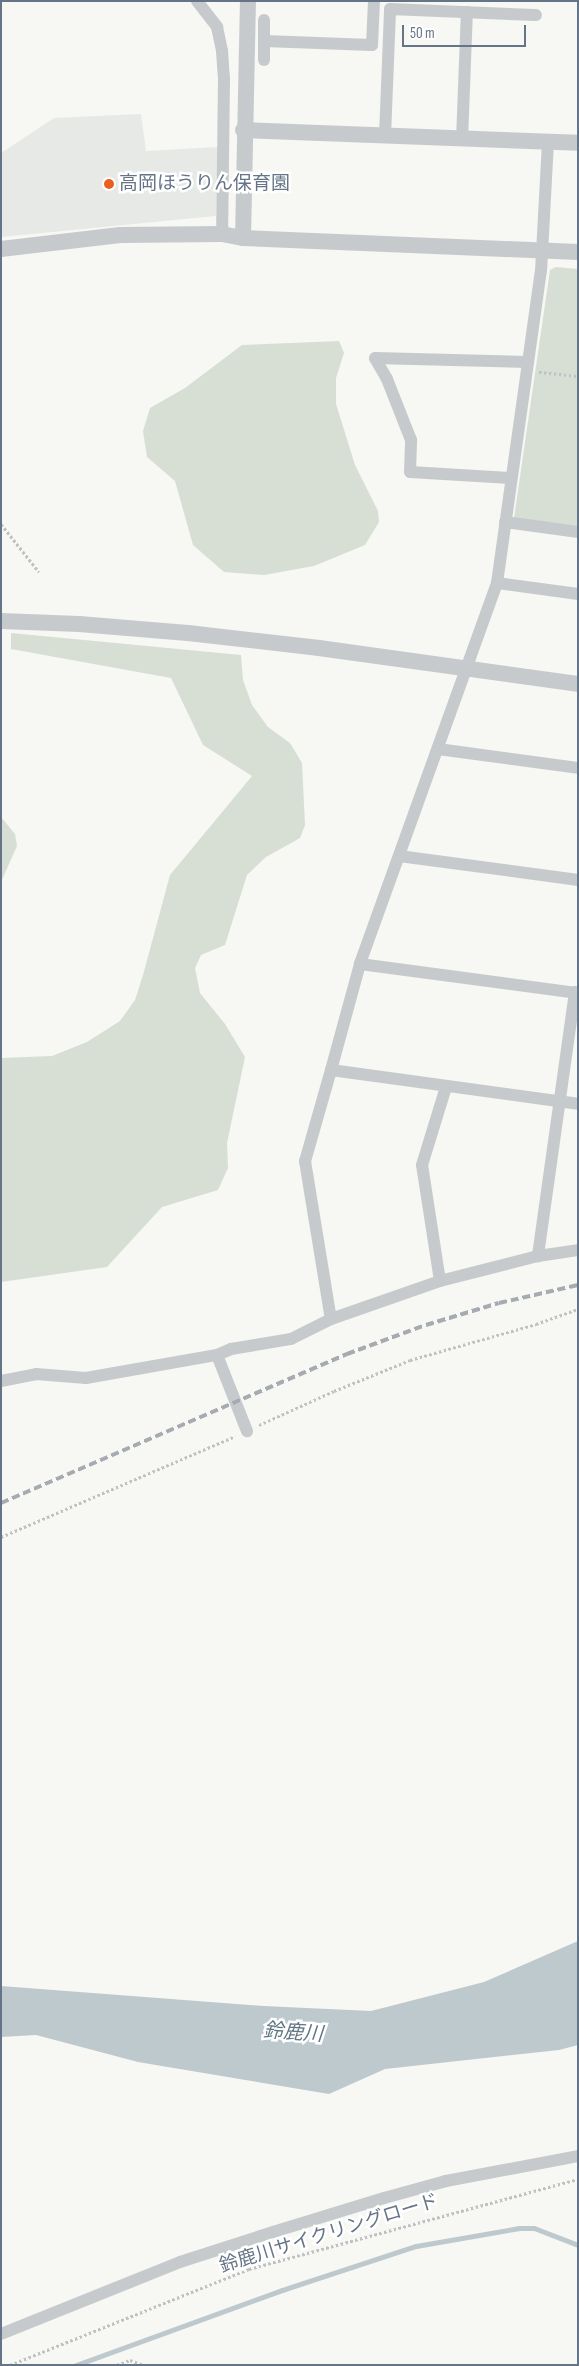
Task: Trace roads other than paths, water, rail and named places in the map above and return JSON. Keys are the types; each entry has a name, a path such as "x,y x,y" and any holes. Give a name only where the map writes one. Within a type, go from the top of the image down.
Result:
{"street":[{"path":"198,1 217,27 222,51 224,79 222,234"},
{"path":"243,238 243,130 248,1"},
{"path":"264,41 372,45 374,1"},
{"path":"385,136 390,9 536,15"},
{"path":"462,140 467,12"},
{"path":"264,20 264,60"},
{"path":"243,130 462,140 578,143"},
{"path":"331,1319 305,1161 360,964 497,583 543,249 548,142"},
{"path":"1,249 120,235 222,234 243,238 543,249 578,252"},
{"path":"510,478 410,472 411,440 387,378 375,358 528,362"},
{"path":"505,522 578,532"},
{"path":"497,583 578,594"},
{"path":"1,621 79,624 188,633 578,684"},
{"path":"438,749 578,768"},
{"path":"399,856 578,880"},
{"path":"360,964 576,992 538,1256"},
{"path":"331,1070 578,1104"},
{"path":"440,1281 422,1165 446,1087"},
{"path":"1,1381 36,1374 86,1378 217,1355 231,1349 291,1339 331,1319 440,1281 538,1256 578,1250"},
{"path":"217,1355 246,1431"},
{"path":"1,2334 180,2262 272,2232 384,2198 446,2182 578,2156"}],"water":[{"name":"鈴鹿川","path":"578,1941 578,2045 559,2050 385,2069 329,2094 138,2062 36,2035 1,2037 1,1986 264,2006 371,2011 484,1982"}],"waterway":[{"path":"76,2365 282,2290 416,2246 519,2228 534,2228 578,2245"}],"railway":[{"path":"1,1503 347,1354 426,1325 499,1303 578,1285"}],"place":[{"name":"高岡ほうりん保育園","path":"109,184"}]}
